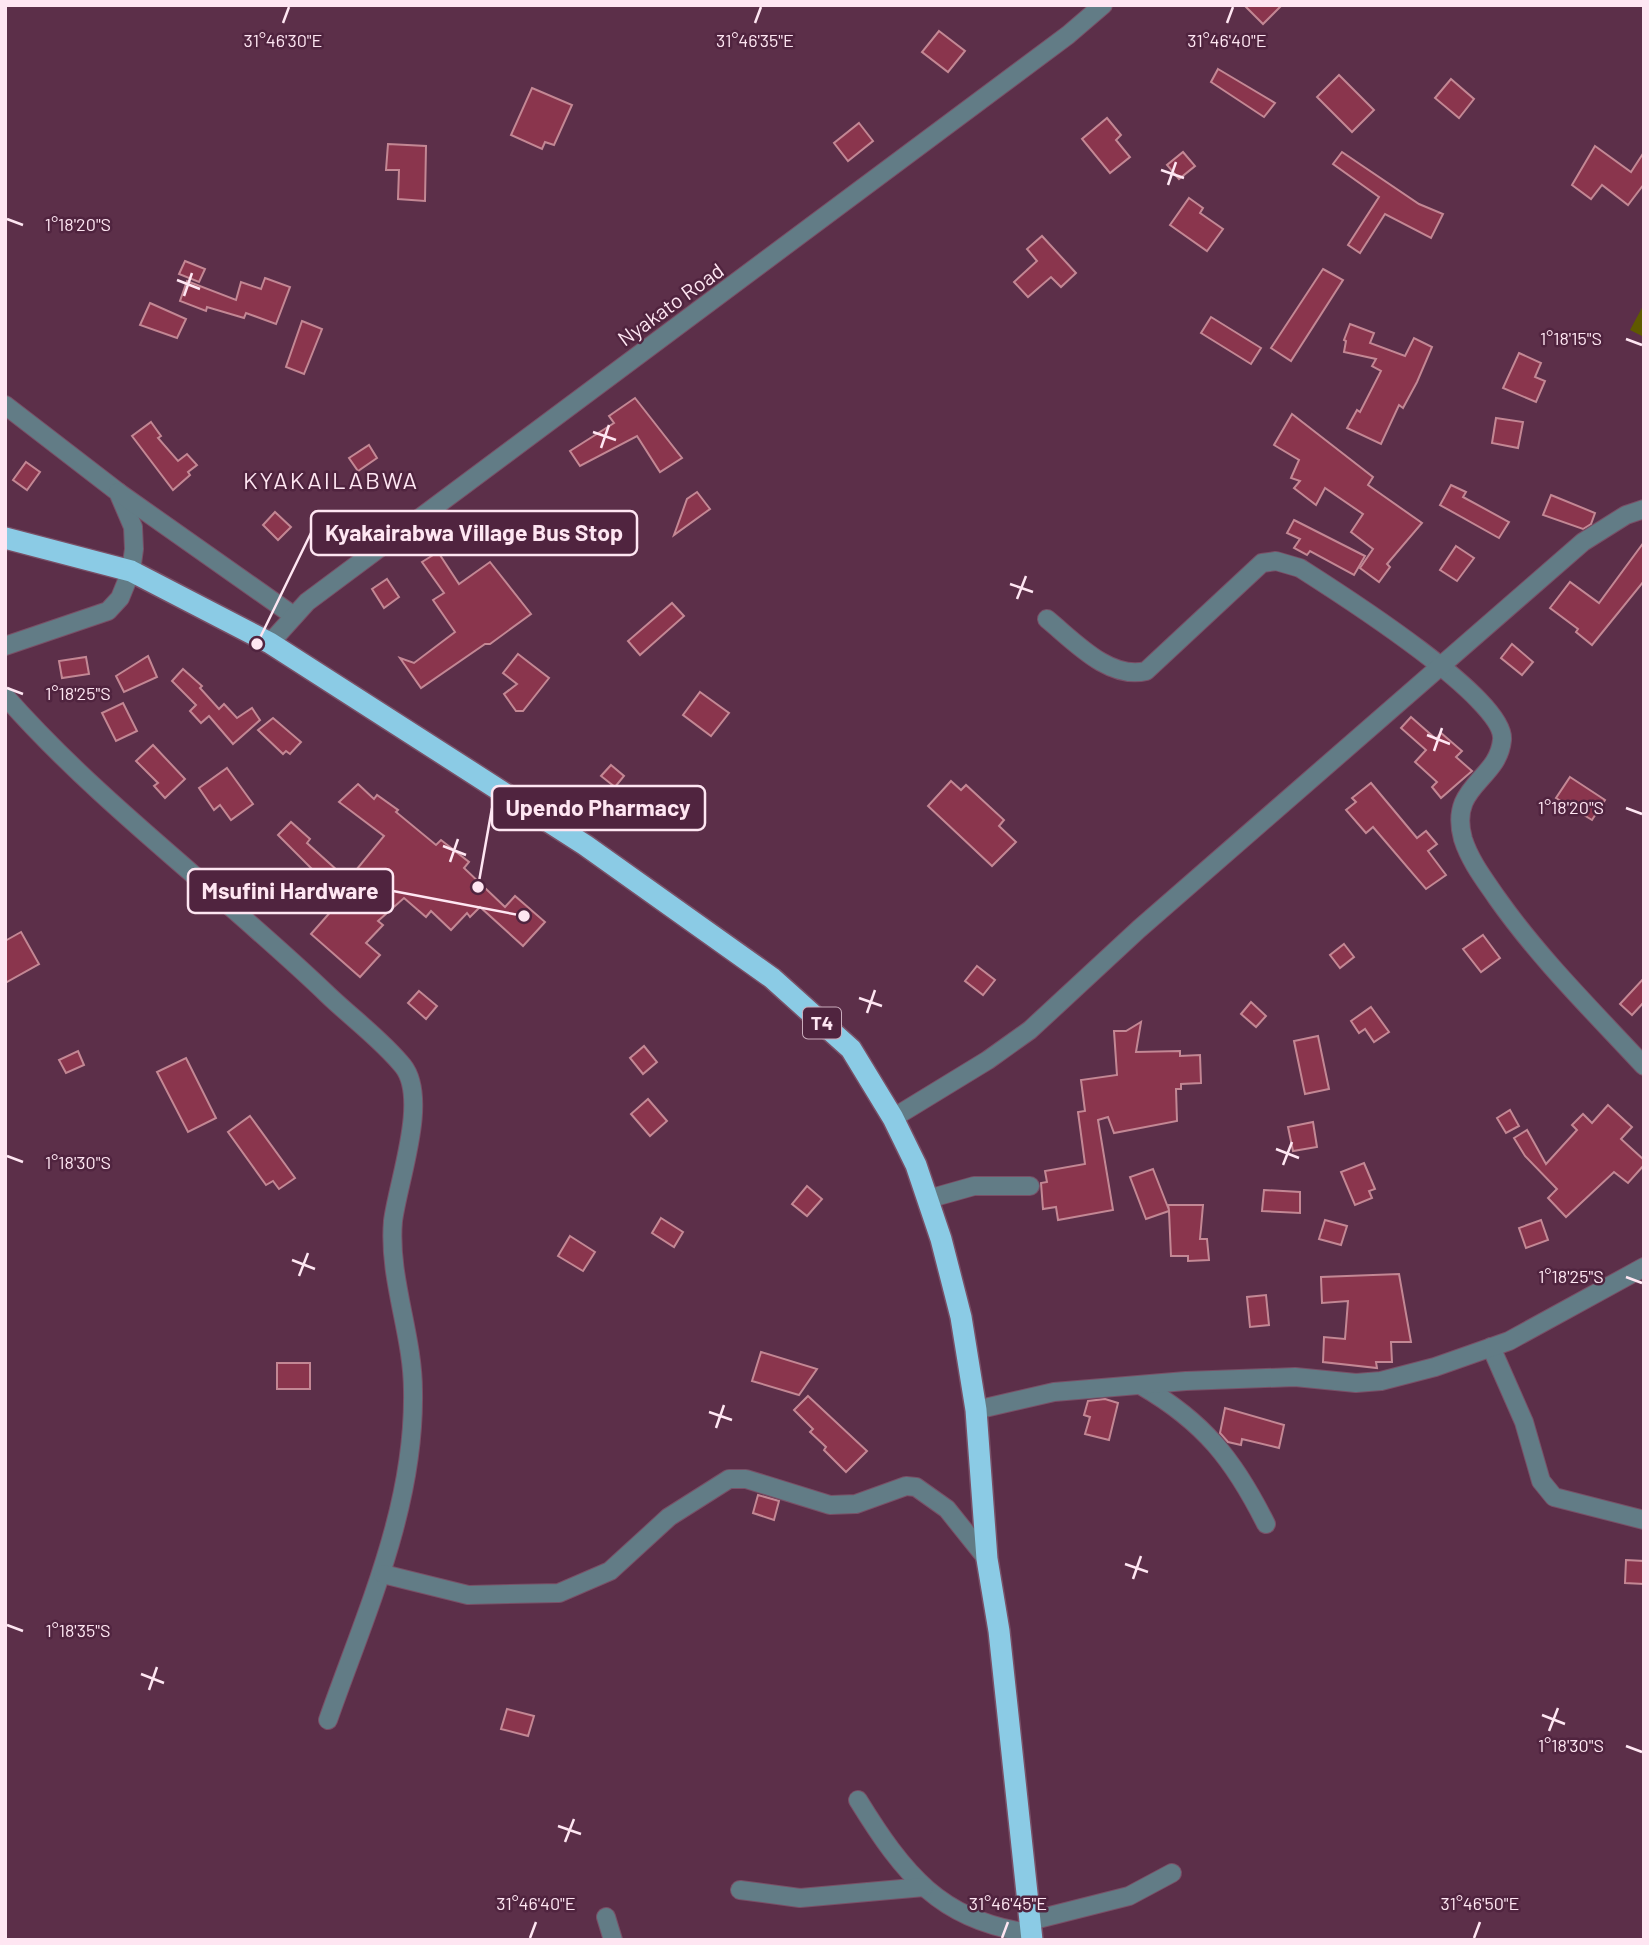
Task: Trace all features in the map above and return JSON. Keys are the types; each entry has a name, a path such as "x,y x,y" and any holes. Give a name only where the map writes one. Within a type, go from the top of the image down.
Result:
{"highway":[{"name":"T4","path":"5,538 131,571 270,643 585,845 772,978 850,1049 893,1118 928,1199 961,1317 976,1410 987,1559 999,1631 1031,1931"}],"street":[{"name":"Nyakato Road","path":"270,643 307,602 783,250 1068,35 1103,5"},
{"path":"5,405 118,492 254,591 294,616"},
{"path":"5,646 108,611 120,598 131,571 134,527 118,492"},
{"path":"893,1118 988,1060 1030,1030 1139,929 1583,542 1626,515 1644,509"},
{"path":"1047,619 1111,668 1133,674 1146,671 1262,563 1276,561 1300,568 1441,664 1500,726 1502,740 1495,758 1462,802 1459,819 1464,841 1476,868 1530,944 1644,1066"},
{"path":"5,696 44,740 294,962 405,1069 415,1104 393,1224 396,1279 414,1387 412,1441 402,1499 383,1574 328,1720"},
{"path":"928,1199 974,1186 1030,1186"},
{"path":"976,1410 1054,1392 1295,1377 1356,1383 1381,1381 1435,1367 1510,1341 1644,1267"},
{"path":"1491,1347 1524,1422 1541,1481 1554,1497 1644,1520"},
{"path":"1142,1386 1201,1427 1239,1474 1266,1524"},
{"path":"383,1574 468,1595 559,1593 610,1571 669,1517 729,1479 746,1479 830,1505 856,1504 898,1488 916,1488 947,1508 987,1559"},
{"path":"858,1800 891,1851 924,1887 941,1902 965,1916 1000,1929 1031,1931 1129,1896 1172,1873"},
{"path":"740,1890 800,1898 924,1887"},
{"path":"606,1917 613,1940"}],"shaded area":[{"path":"1644,304 1644,337 1630,330"}],"building":[{"path":"1244,5 1282,5 1263,24"},
{"path":"939,31 965,51 948,72 922,52"},
{"path":"1218,69 1275,103 1264,117 1211,82"},
{"path":"1339,75 1374,110 1352,132 1317,97"},
{"path":"1451,79 1474,99 1459,118 1435,98"},
{"path":"532,88 572,105 554,145 545,142 542,149 511,135"},
{"path":"1107,118 1121,135 1116,140 1130,157 1110,173 1082,139"},
{"path":"859,123 873,141 848,161 834,143"},
{"path":"388,144 426,146 425,201 398,199 399,170 386,170"},
{"path":"1595,146 1631,172 1644,152 1644,184 1628,205 1602,185 1591,199 1572,185"},
{"path":"1183,152 1195,166 1179,179 1167,165"},
{"path":"1342,152 1419,204 1443,214 1431,238 1385,214 1360,253 1348,245 1379,197 1333,164"},
{"path":"1189,198 1203,208 1200,213 1223,229 1207,251 1170,225"},
{"path":"1042,236 1076,273 1061,287 1051,277 1028,297 1014,282 1037,261 1027,249"},
{"path":"185,261 205,269 199,282 179,274"},
{"path":"1323,269 1343,280 1291,361 1271,348"},
{"path":"265,278 290,287 276,324 246,313 244,318 207,307 206,311 180,301 187,281 236,300 241,282 261,289"},
{"path":"150,303 186,319 177,338 140,325"},
{"path":"1211,317 1261,348 1251,364 1201,333"},
{"path":"302,321 322,329 304,374 286,367"},
{"path":"1350,324 1374,333 1370,343 1405,356 1414,338 1432,347 1417,382 1403,408 1399,405 1381,444 1347,428 1357,410 1360,412 1381,371 1372,366 1376,359 1344,352 1344,340"},
{"path":"1519,353 1541,363 1535,377 1545,381 1536,402 1503,388"},
{"path":"635,398 682,458 660,472 637,436 580,466 570,451 614,423 609,416"},
{"path":"1292,414 1373,477 1368,485 1422,523 1387,564 1390,567 1379,582 1360,568 1373,549 1351,532 1363,514 1325,488 1316,505 1294,488 1300,481 1291,478 1299,460 1274,445"},
{"path":"1496,418 1523,422 1518,448 1492,443"},
{"path":"151,422 161,436 158,438 178,461 187,454 197,465 173,490 132,436"},
{"path":"369,445 377,458 358,471 349,458"},
{"path":"26,462 40,472 27,490 13,480"},
{"path":"1451,485 1466,492 1463,497 1509,522 1499,538 1440,505"},
{"path":"697,492 710,509 674,535 687,499"},
{"path":"1551,495 1595,513 1591,524 1583,529 1543,515"},
{"path":"275,512 291,527 278,540 263,525"},
{"path":"1294,520 1365,556 1354,575 1310,551 1307,555 1294,548 1300,539 1287,533"},
{"path":"1644,542 1644,581 1592,645 1576,632 1578,629 1550,608 1570,582 1599,603"},
{"path":"1456,546 1474,558 1457,581 1440,570"},
{"path":"438,552 459,584 490,562 531,614 421,688 400,658 414,663 455,632 433,600 444,593 422,562"},
{"path":"387,579 399,597 384,608 372,589"},
{"path":"672,603 684,616 640,655 628,641"},
{"path":"1512,644 1533,662 1522,675 1501,658"},
{"path":"518,654 549,678 523,711 516,711 504,694 517,684 503,673"},
{"path":"148,656 157,677 124,692 116,676"},
{"path":"86,657 89,674 62,678 59,661"},
{"path":"183,669 202,686 200,688 219,709 224,704 237,718 252,708 260,720 233,744 209,716 201,723 190,711 196,705 172,681"},
{"path":"700,692 729,713 711,736 683,715"},
{"path":"123,703 137,731 116,741 102,713"},
{"path":"1411,717 1436,739 1441,733 1462,751 1456,757 1472,771 1441,798 1432,787 1437,782 1415,762 1426,750 1401,728"},
{"path":"273,718 301,742 290,754 286,751 283,754 258,730"},
{"path":"153,745 185,779 165,798 154,786 158,783 136,761"},
{"path":"611,765 624,776 615,787 601,776"},
{"path":"227,768 253,804 231,820 220,805 214,810 199,788"},
{"path":"1570,777 1605,800 1592,820 1556,798"},
{"path":"951,781 961,790 966,785 1004,820 999,826 1016,842 992,866 928,806"},
{"path":"1371,783 1417,838 1426,831 1437,844 1428,851 1446,875 1426,889 1373,827 1366,833 1346,810 1356,802 1352,798"},
{"path":"358,784 374,799 377,795 398,810 396,812 436,845 441,840 469,862 464,868 505,907 515,896 545,922 523,946 480,907 470,917 467,913 451,930 431,911 426,917 404,898 378,921 383,925 366,943 380,955 360,977 311,934 342,899 278,835 291,822 310,839 307,843 348,880 384,836 339,802"},
{"path":"21,932 39,964 5,983 5,941"},
{"path":"1483,935 1500,958 1481,972 1463,949"},
{"path":"1344,944 1354,957 1340,968 1330,955"},
{"path":"977,966 995,980 983,995 965,981"},
{"path":"1644,978 1644,1002 1632,1015 1620,1004"},
{"path":"419,991 437,1006 426,1019 408,1003"},
{"path":"1251,1002 1266,1016 1256,1027 1241,1014"},
{"path":"1371,1007 1389,1032 1374,1042 1365,1029 1359,1033 1351,1021"},
{"path":"1141,1022 1136,1052 1180,1051 1180,1056 1200,1055 1201,1083 1181,1084 1181,1089 1176,1089 1177,1121 1114,1133 1108,1117 1098,1120 1113,1210 1058,1220 1056,1207 1043,1209 1041,1183 1047,1182 1045,1171 1085,1164 1078,1112 1085,1111 1081,1080 1117,1075 1114,1031 1126,1031"},
{"path":"1318,1036 1329,1089 1305,1094 1294,1041"},
{"path":"644,1046 657,1062 643,1074 630,1058"},
{"path":"78,1051 84,1065 66,1073 59,1060"},
{"path":"186,1058 216,1118 188,1132 157,1072"},
{"path":"648,1099 667,1121 650,1136 631,1114"},
{"path":"1608,1105 1632,1127 1621,1139 1644,1160 1644,1165 1628,1183 1614,1172 1566,1217 1548,1198 1557,1189 1525,1156 1514,1138 1527,1130 1546,1164 1577,1130 1572,1125 1583,1114 1592,1123"},
{"path":"1510,1110 1519,1126 1506,1133 1497,1118"},
{"path":"250,1116 295,1178 279,1189 273,1181 266,1185 228,1132"},
{"path":"1313,1122 1317,1147 1293,1151 1288,1127"},
{"path":"1364,1163 1375,1189 1369,1191 1372,1198 1355,1205 1341,1172"},
{"path":"1153,1169 1169,1210 1168,1205 1203,1205 1200,1239 1207,1239 1209,1260 1188,1261 1188,1256 1171,1256 1169,1211 1146,1219 1130,1177"},
{"path":"807,1186 822,1199 807,1216 792,1204"},
{"path":"1264,1190 1300,1192 1300,1213 1262,1211"},
{"path":"661,1218 683,1232 674,1247 652,1233"},
{"path":"1325,1220 1347,1226 1341,1245 1319,1239"},
{"path":"1541,1220 1548,1240 1526,1248 1519,1228"},
{"path":"570,1236 595,1252 583,1271 558,1256"},
{"path":"1399,1274 1411,1342 1391,1342 1392,1362 1376,1362 1377,1368 1323,1362 1324,1337 1345,1339 1348,1301 1322,1303 1321,1277"},
{"path":"1266,1295 1269,1325 1250,1327 1247,1297"},
{"path":"761,1352 817,1369 799,1395 752,1381"},
{"path":"277,1363 310,1363 310,1389 277,1389"},
{"path":"808,1396 867,1451 846,1472 824,1450 826,1447 810,1432 813,1429 794,1410"},
{"path":"1105,1399 1118,1403 1109,1440 1085,1434 1090,1417 1084,1415 1088,1401"},
{"path":"1225,1408 1284,1425 1279,1448 1242,1439 1241,1445 1228,1442 1220,1433"},
{"path":"758,1495 779,1501 774,1520 753,1513"},
{"path":"1626,1560 1644,1561 1644,1584 1625,1583"},
{"path":"507,1709 534,1716 528,1736 501,1729"}],"place":[{"name":"Kyakairabwa Village Bus Stop","path":"257,644"},
{"name":"Upendo Pharmacy","path":"478,887"},
{"name":"Msufini Hardware","path":"524,916"}],"district":[{"name":"KYAKAILABWA","path":"331,481"}]}
